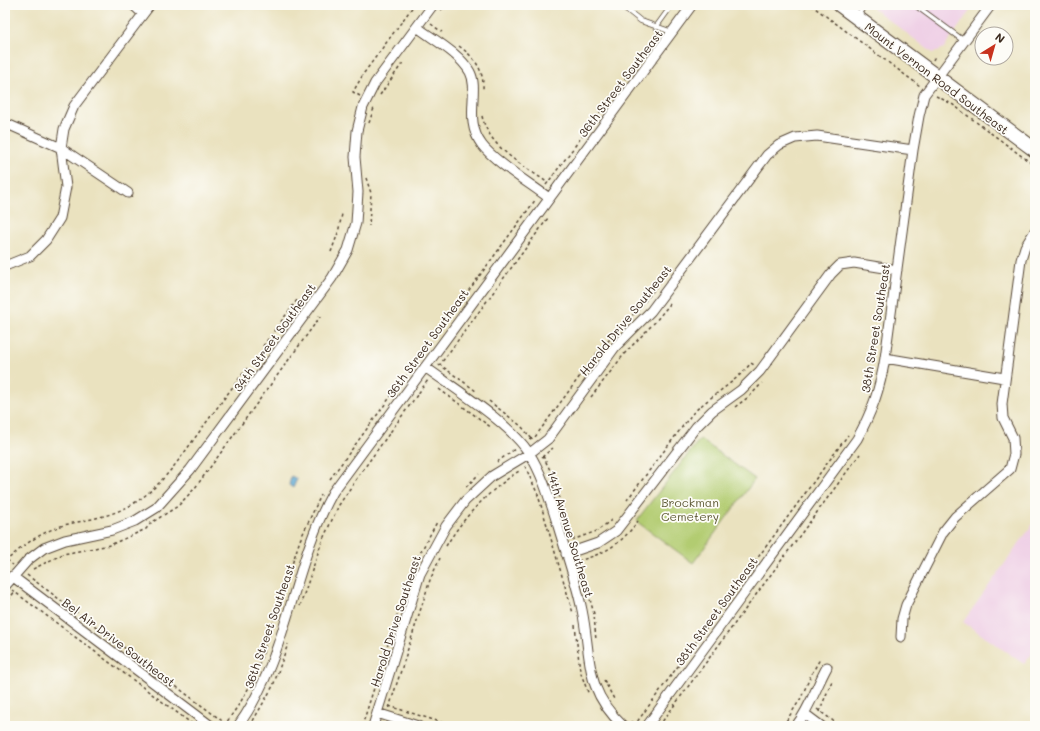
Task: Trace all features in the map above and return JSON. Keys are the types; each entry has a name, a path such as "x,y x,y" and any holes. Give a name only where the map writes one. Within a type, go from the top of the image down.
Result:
{"main road":[{"name":"Mount Vernon Road Southeast","path":"840,5 1035,150"}],"street":[{"path":"133,5 143,14"},
{"path":"5,266 30,256 46,240 60,218 66,187 61,148 64,129 74,106 150,5"},
{"name":"34th Street Southeast","path":"8,587 12,576 28,560 44,548 65,540 112,530 136,521 156,508 190,470 332,278 348,250 356,223 358,192 355,157 357,131 363,107 375,84 433,5"},
{"name":"36th Street Southeast","path":"238,726 252,706 264,682 320,516 333,492 692,5"},
{"name":"38th Street Southeast","path":"647,726 857,439 870,415 880,388 918,116 924,95 991,5"},
{"path":"417,27 463,61 471,73 473,90 471,114 474,128 482,145 495,158 549,198"},
{"path":"5,124 61,148 128,193"},
{"name":"Harold Drive Southeast","path":"373,726 420,574 446,526 465,501 492,476 530,453 548,438 615,347 651,311 767,155 779,145 794,138 817,136 913,150"},
{"path":"901,637 902,619 906,605 942,532 955,517 1010,469 1014,454 1012,438 1003,418 1002,404 1004,378 1021,260 1025,248 1035,231"},
{"path":"566,554 598,543 616,531 696,427 712,411 741,390 760,371 831,274 840,265 854,262 897,270"},
{"path":"885,358 1004,378"},
{"name":"14th Avenue Southeast","path":"425,367 513,433 530,453 542,476 566,554 585,625 588,658 593,679 602,700 614,717 627,723"},
{"name":"Bel Air Drive Southeast","path":"12,576 211,726"},
{"path":"796,726 805,714 819,681 827,667"},
{"path":"377,713 418,726"},
{"path":"805,714 821,726"}],"lane":[{"path":"620,5 642,21 672,32"},
{"path":"656,27 672,5"},
{"path":"856,17 865,5"},
{"path":"915,5 964,42"}],"path":[{"path":"353,92 364,73 414,5"},
{"path":"811,5 921,87"},
{"path":"430,24 443,34"},
{"path":"545,186 662,29"},
{"path":"456,43 472,56 479,66 483,78 483,93"},
{"path":"377,100 406,57"},
{"path":"933,60 934,58 937,60"},
{"path":"916,83 920,78"},
{"path":"935,95 952,104 1035,166"},
{"path":"368,126 376,103"},
{"path":"482,116 488,132 496,145 548,183"},
{"path":"366,175 371,193 369,226"},
{"path":"331,252 338,233 342,214"},
{"path":"437,367 548,218"},
{"path":"263,346 297,300"},
{"path":"590,397 624,353 655,322 670,304"},
{"path":"5,562 22,546 40,535 63,526 113,513 136,502 152,490 172,469 248,367"},
{"path":"300,609 322,541 339,505 351,486 430,377"},
{"path":"424,378 428,380"},
{"path":"434,385 495,431"},
{"path":"634,725 848,435"},
{"path":"512,446 517,453"},
{"path":"540,459 554,446"},
{"path":"659,726 860,454"},
{"path":"524,463 538,495 574,618"},
{"path":"446,547 472,511 490,492 529,464"},
{"path":"388,711 430,580 443,552"},
{"path":"578,557 579,561"},
{"path":"8,560 13,565"},
{"path":"24,573 229,726"},
{"path":"585,582 594,614 597,647"},
{"path":"8,587 195,726"},
{"path":"5,605 17,588"},
{"path":"574,623 580,671 589,696"},
{"path":"250,726 274,686 291,637"},
{"path":"783,726 801,698 813,670 820,659"},
{"path":"602,676 617,704"},
{"path":"818,714 832,681"},
{"path":"385,705 452,726"},
{"path":"815,708 840,726"},
{"path":"627,723 638,726"},
{"path":"462,726 468,724 477,726"}],"shaded area":[{"path":"876,5 974,5 944,48 933,53 873,8"},
{"path":"1035,521 1035,650 1024,664 963,622"}],"green space":[{"name":"Brockman Cemetery","path":"700,439 755,479 693,563 636,521"}],"water":[{"path":"291,476 297,479 293,488 289,485"}]}
